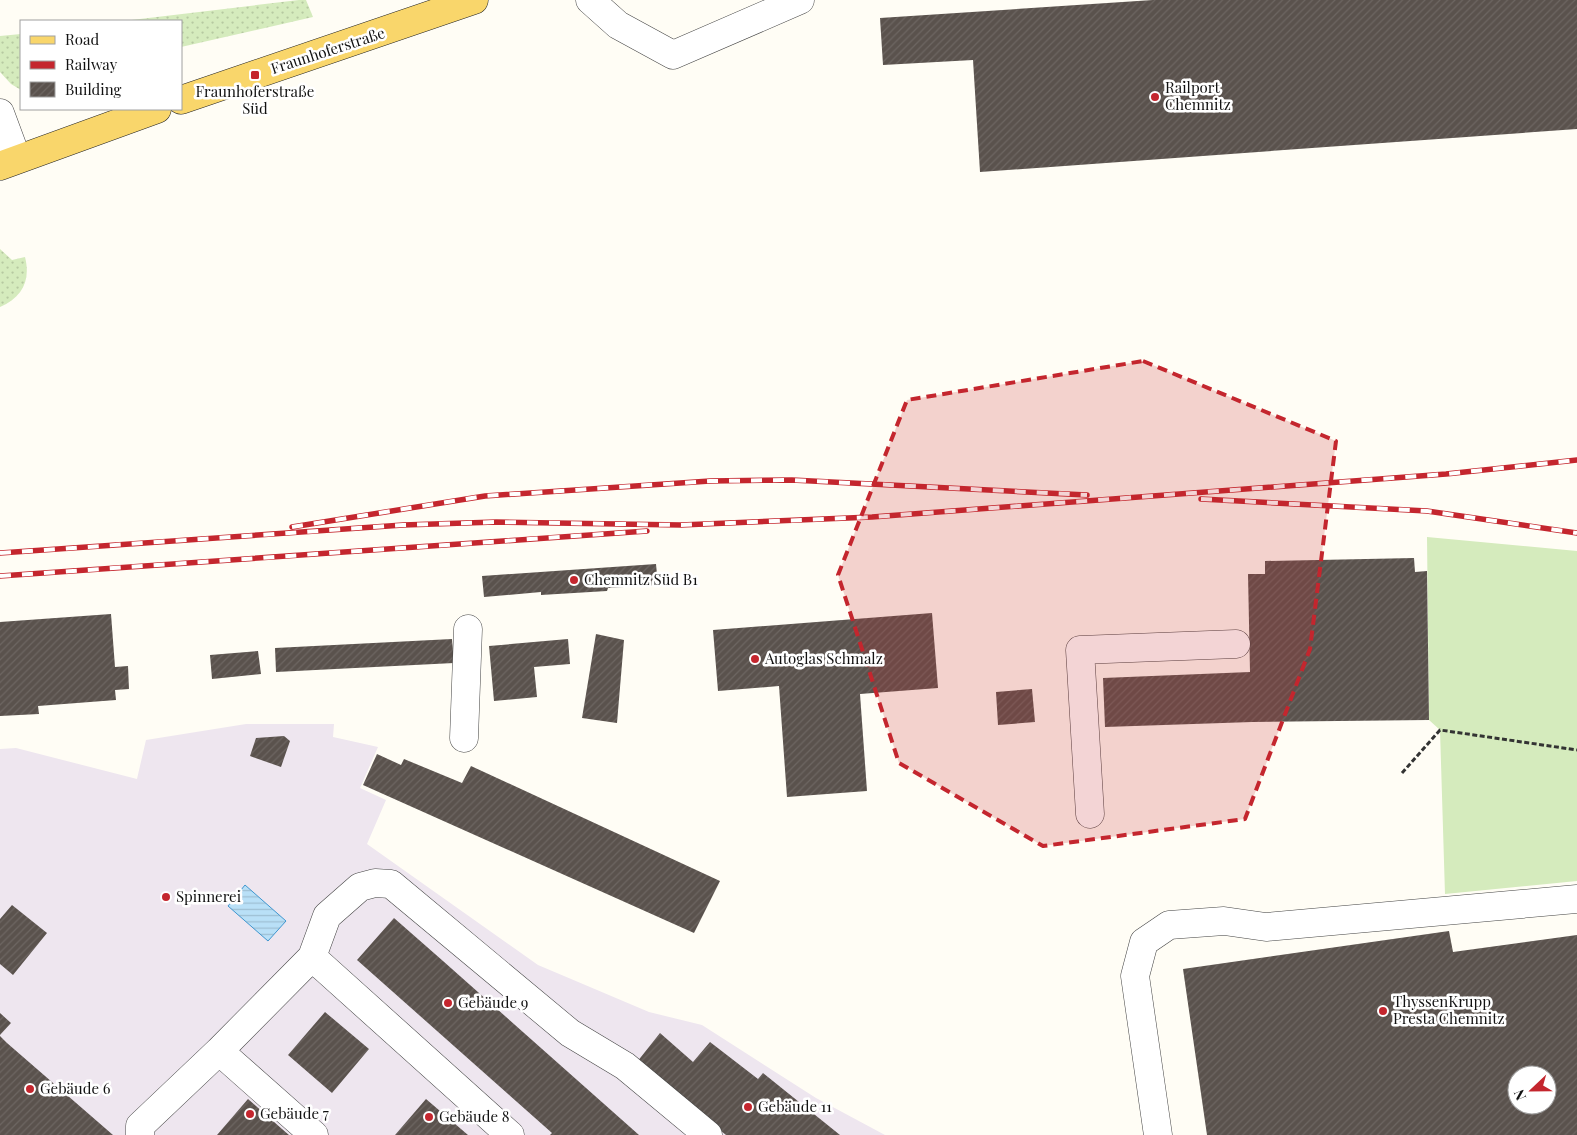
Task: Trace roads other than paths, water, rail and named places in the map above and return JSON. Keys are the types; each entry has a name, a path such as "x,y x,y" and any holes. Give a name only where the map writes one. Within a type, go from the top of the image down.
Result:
{"main road":[{"name":"Fraunhoferstraße","path":"182,100 474,0"},
{"path":"8,162 154,110"}],"street":[{"path":"590,0 618,25 673,55 800,0"},
{"path":"0,112 8,162"},
{"path":"464,738 468,629"},
{"path":"1090,814 1080,650 1236,644"},
{"path":"140,1135 140,1126 219,1051 312,957 327,916 360,886 376,883 391,884 570,1033 625,1066 708,1135"},
{"path":"1158,1135 1135,976 1144,942 1169,925 1224,921 1266,927 1577,899"},
{"path":"312,957 510,1135"},
{"path":"219,1051 314,1135"}],"water":[{"path":"245,885 286,921 268,941 228,906"}],"railway":[{"path":"0,553 403,525 496,522 681,525 872,517 1446,474 1577,460"},
{"path":"292,527 485,496 710,481 792,480 1087,495"},
{"path":"1201,499 1427,511 1577,533"},
{"path":"0,576 647,531"}],"place":[{"name":"Fraunhoferstraße Süd","path":"255,75"},
{"name":"Railport Chemnitz","path":"1155,97"},
{"name":"Chemnitz Süd B1","path":"574,580"},
{"name":"Autoglas Schmalz","path":"755,659"},
{"name":"Spinnerei","path":"166,897"},
{"name":"Gebäude 9","path":"448,1003"},
{"name":"ThyssenKrupp Presta Chemnitz","path":"1383,1011"},
{"name":"Gebäude 6","path":"30,1089"},
{"name":"Gebäude 11","path":"748,1107"},
{"name":"Gebäude 7","path":"250,1114"},
{"name":"Gebäude 8","path":"429,1117"}]}
